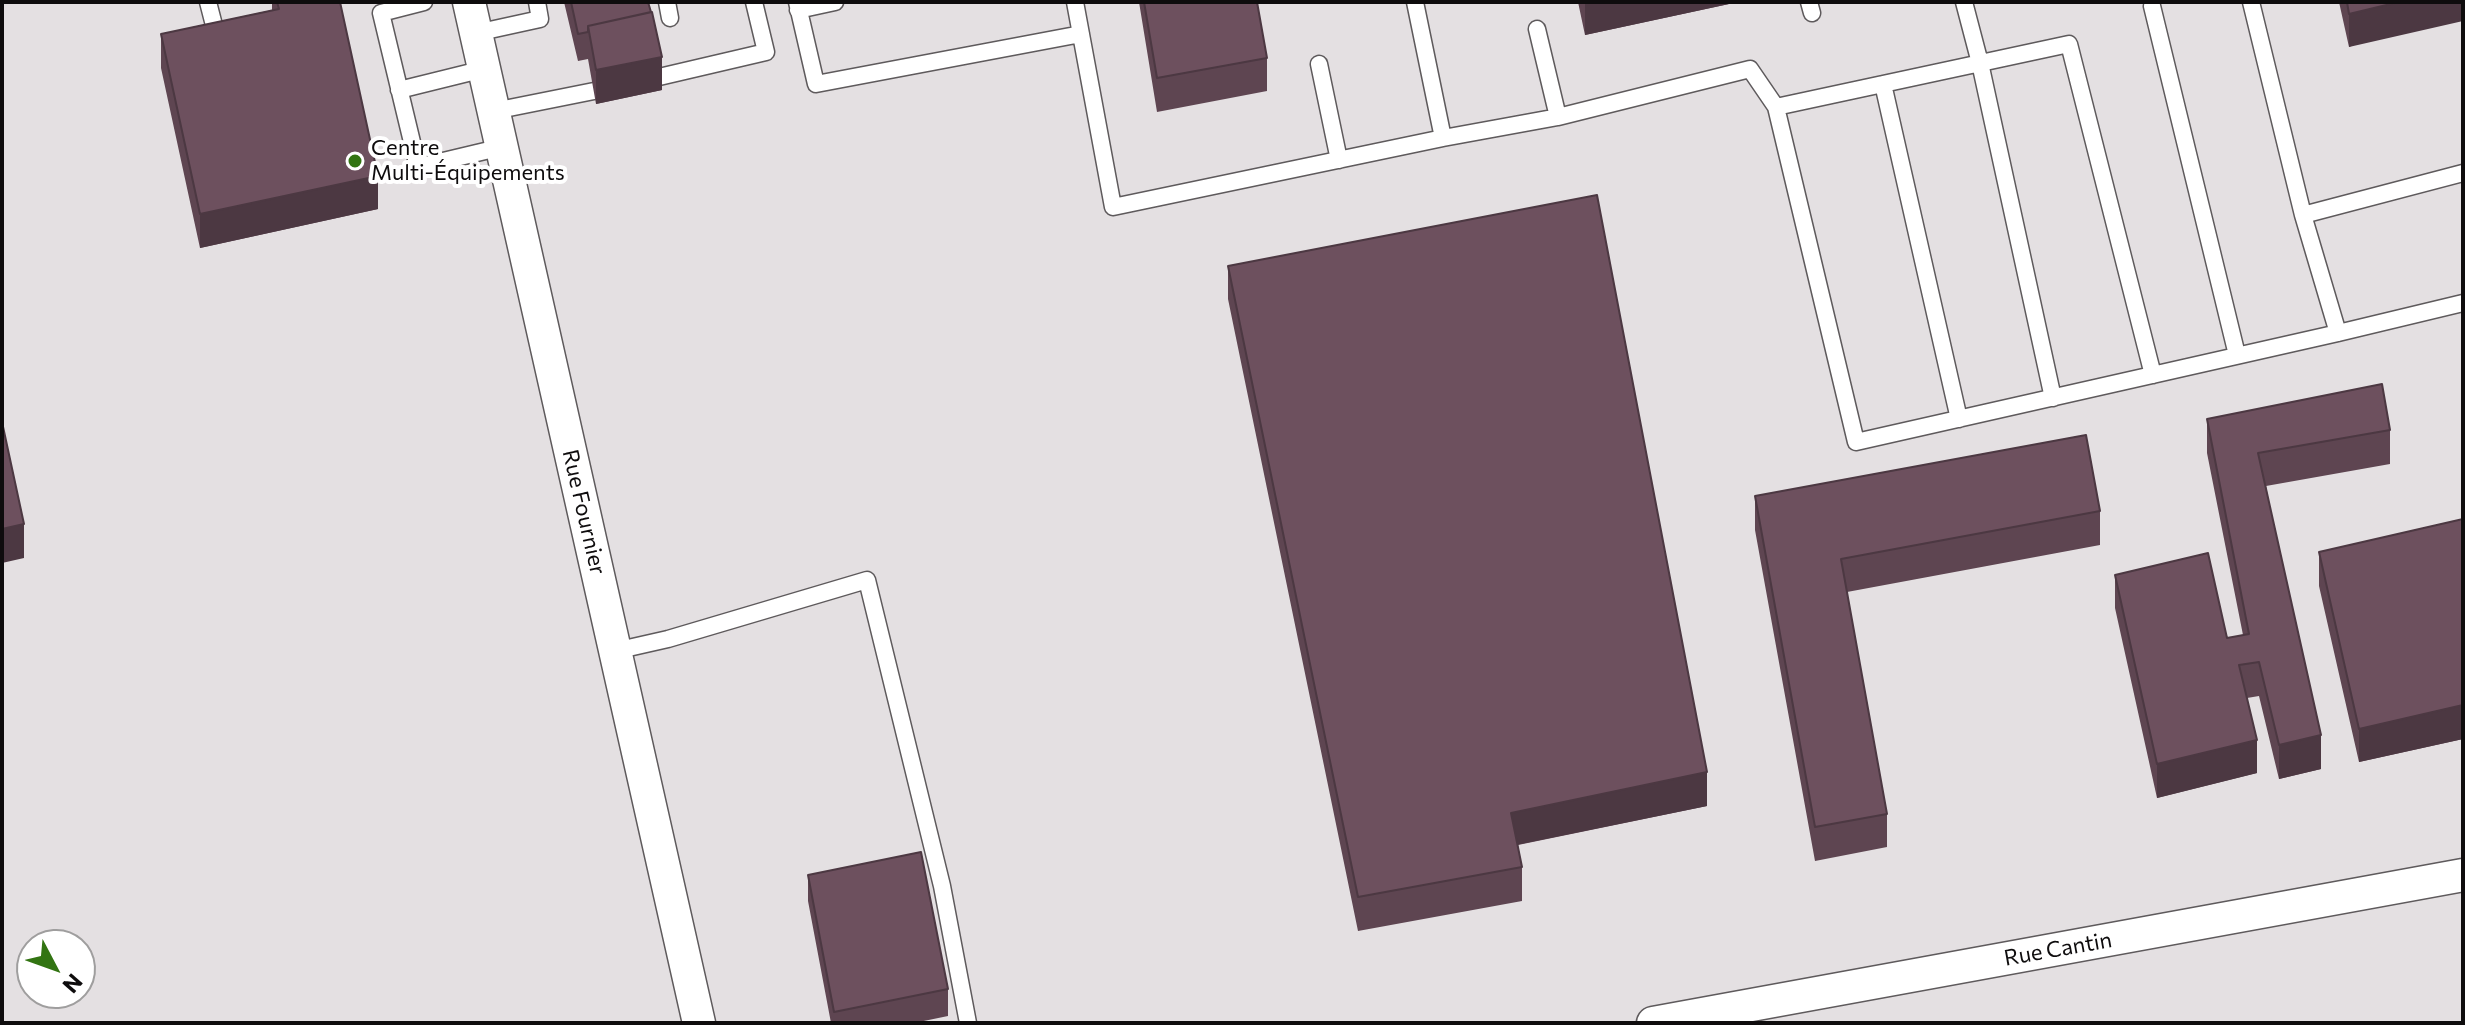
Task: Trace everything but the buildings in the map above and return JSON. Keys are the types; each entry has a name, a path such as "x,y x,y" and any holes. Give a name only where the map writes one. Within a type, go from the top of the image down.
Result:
{"street":[{"name":"Rue Fournier","path":"469,2 699,1023"},
{"name":"Rue Cantin","path":"1653,1023 2463,875"}],"lane":[{"path":"208,2 216,33"},
{"path":"424,2 381,13 418,167 502,147"},
{"path":"476,33 540,19 537,2"},
{"path":"659,77 766,52 754,2"},
{"path":"835,2 798,6 816,84 1081,34"},
{"path":"1075,2 1113,207 1558,117 1750,69 1776,107 1856,442 2463,303"},
{"path":"1415,2 1443,138"},
{"path":"1964,2 2053,398"},
{"path":"2251,2 2303,215 2338,333"},
{"path":"2157,3 2237,355"},
{"path":"1537,29 1558,117"},
{"path":"1776,107 2069,44 2153,375"},
{"path":"1319,64 1339,160"},
{"path":"399,90 484,69"},
{"path":"1883,84 1959,419"},
{"path":"494,111 594,91"},
{"path":"2303,215 2463,173"},
{"path":"615,651 668,639 867,580 942,886 968,1023"}],"place":[{"name":"Centre Multi-Équipements","path":"355,161"}]}
